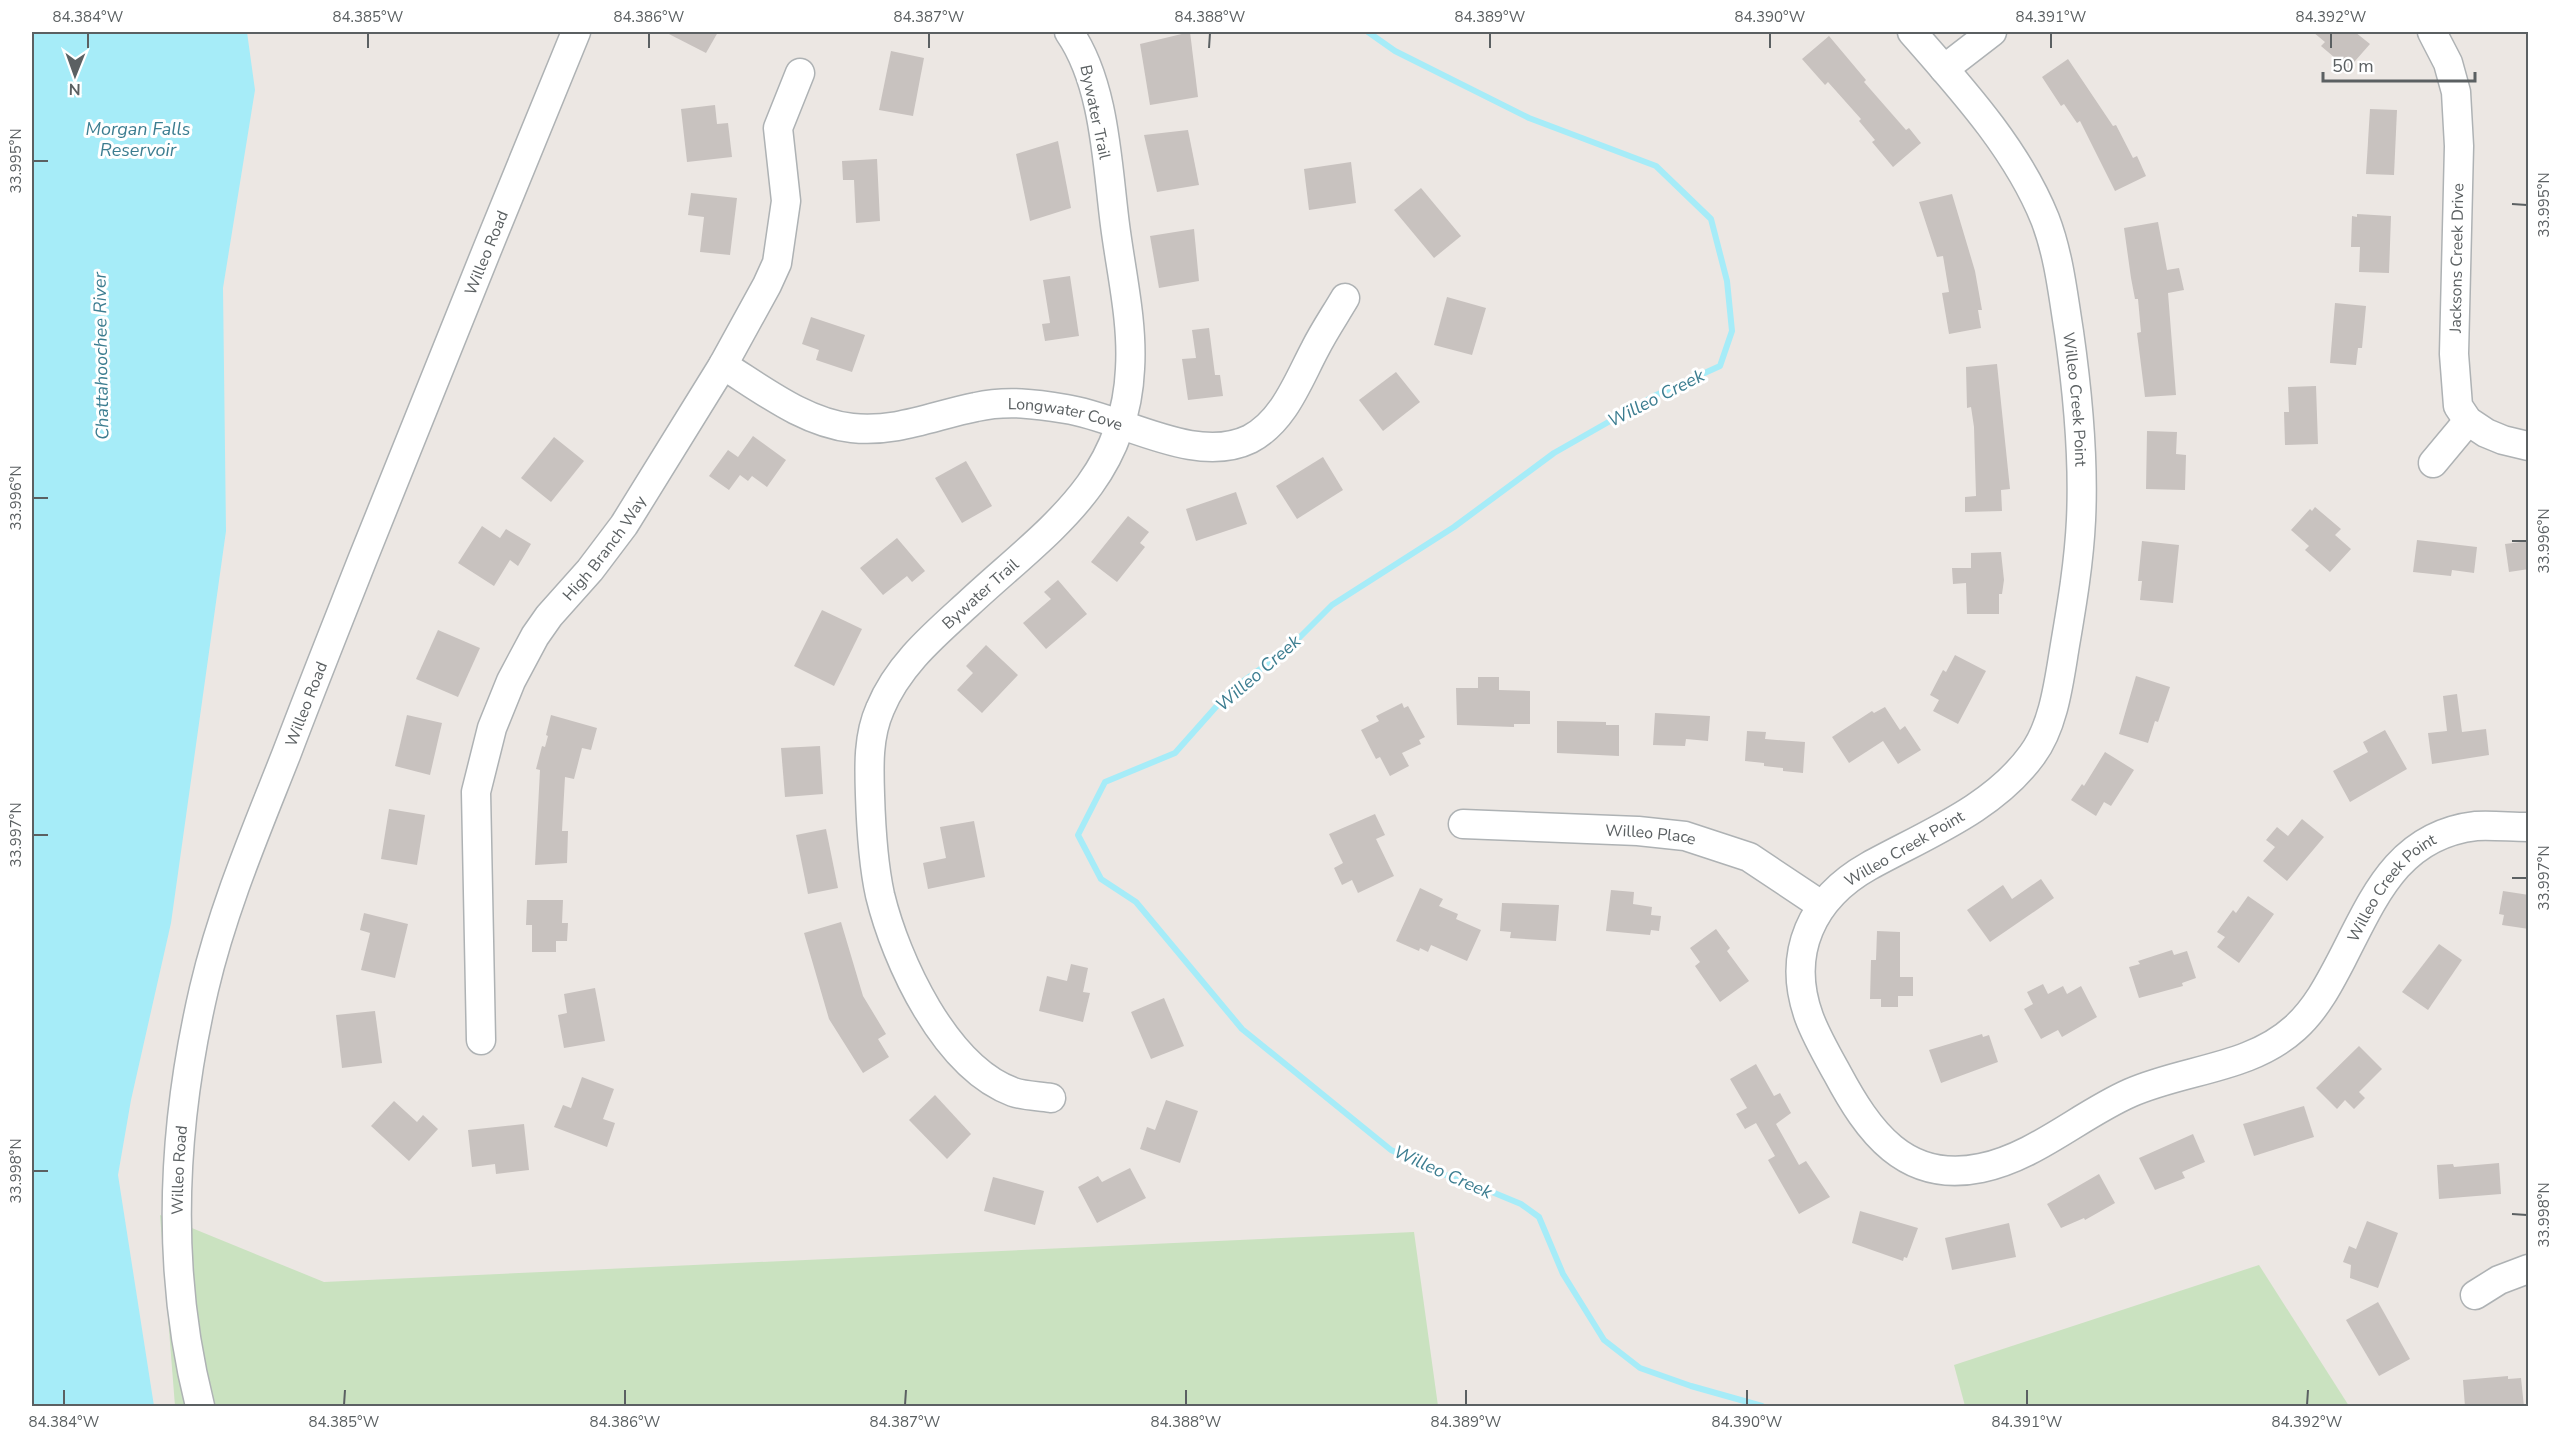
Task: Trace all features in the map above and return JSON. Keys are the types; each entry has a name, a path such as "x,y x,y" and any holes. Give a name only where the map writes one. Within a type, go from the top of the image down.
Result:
{"street":[{"name":"Willeo Road","path":"200,1407 181,1304 175,1190 186,1076 207,980 237,884 291,742 576,32"},
{"name":"Bywater Trail","path":"1051,1098 1013,1092 978,1071 949,1042 926,1009 897,948 880,895 871,828 868,755 880,709 904,667 1081,498 1111,453 1122,424 1128,397 1130,338 1110,187 1090,69 1082,50 1069,32"},
{"name":"Willeo Creek Point","path":"1912,32 1944,69 2021,172 2046,223 2054,250 2072,353 2081,454 2081,525 2072,602 2054,702 2041,740 2029,759 2011,779 1977,806 1847,879 1821,905 1808,932 1801,978 1808,1015 1861,1116 1887,1145 1900,1155 1931,1168 1964,1171 1998,1164 2017,1156 2126,1094 2241,1059 2272,1045 2297,1027 2324,993 2375,894 2396,866 2410,853 2428,840 2454,830 2480,826 2529,827"},
{"path":"1944,69 1992,32"},
{"name":"Jacksons Creek Drive","path":"2432,32 2448,63 2456,92 2459,146 2454,354 2458,406 2468,421"},
{"name":"High Branch Way","path":"481,1040 476,792 492,728 511,681 535,636 624,525 723,366 767,285 777,263 786,201 778,128 800,73"},
{"name":"Longwater Cove","path":"723,366 802,413 826,423 852,428 886,428 977,406 1018,402 1070,409 1189,445 1216,447 1250,438 1274,420 1287,402 1345,298"},
{"path":"2433,463 2468,421 2503,440 2529,446"},
{"name":"Willeo Place","path":"1463,824 1638,831 1685,836 1749,857 1821,905"},
{"path":"2475,1295 2499,1280 2529,1269"}],"green space":[{"path":"160,1215 324,1282 1414,1232 1438,1406 175,1406"},
{"path":"2259,1265 2349,1406 1965,1406 1954,1365"}],"water":[{"name":"Morgan Falls Reservoir","path":"32,32 247,32 255,90 223,288 226,531 171,923 131,1100 118,1175 154,1406 32,1406"}],"building":[{"path":"665,32 718,32 706,53"},
{"path":"1190,32 1198,97 1150,105 1140,44"},
{"path":"2313,32 2355,32 2370,44 2348,69 2321,46 2325,42"},
{"path":"1829,36 1866,80 1864,82 1906,130 1909,128 1921,143 1893,167 1872,142 1875,140 1859,121 1861,119 1828,82 1825,85 1802,59"},
{"path":"891,51 924,58 913,116 879,110"},
{"path":"2068,59 2113,126 2116,125 2133,158 2137,156 2146,176 2115,191 2080,121 2077,123 2064,104 2061,106 2042,77"},
{"path":"715,105 717,124 728,123 732,157 687,162 681,109"},
{"path":"2370,109 2397,110 2394,175 2366,174"},
{"path":"1188,130 1199,185 1157,192 1144,135"},
{"path":"1058,141 1071,208 1030,221 1016,154"},
{"path":"877,159 880,221 856,223 854,180 843,180 842,161"},
{"path":"1351,162 1356,203 1309,210 1304,169"},
{"path":"1421,188 1461,236 1434,258 1394,210"},
{"path":"691,193 737,198 730,255 700,252 704,217 688,215"},
{"path":"1952,194 1975,271 1982,310 1978,310 1981,328 1949,334 1942,293 1949,292 1943,256 1937,257 1919,202"},
{"path":"2357,214 2391,216 2389,273 2359,272 2360,247 2351,247 2352,216 2357,217"},
{"path":"2158,222 2167,270 2179,268 2184,290 2168,293 2176,395 2145,397 2137,333 2141,332 2138,299 2135,299 2124,228"},
{"path":"1194,229 1199,281 1159,288 1150,236"},
{"path":"1070,276 1079,336 1045,341 1042,324 1050,323 1043,280"},
{"path":"1447,297 1486,308 1472,355 1434,345"},
{"path":"2335,303 2366,306 2362,348 2358,348 2356,365 2330,363"},
{"path":"811,317 865,335 852,372 816,360 819,350 802,344"},
{"path":"1209,328 1215,375 1220,375 1223,396 1188,400 1182,359 1196,358 1192,330"},
{"path":"1997,364 2010,489 2001,490 2002,511 1965,512 1965,497 1976,496 1974,427 1971,407 1967,408 1966,367"},
{"path":"1396,372 1420,402 1383,431 1359,400"},
{"path":"2316,386 2318,444 2285,445 2284,412 2289,412 2288,387"},
{"path":"2147,431 2177,432 2176,454 2186,455 2185,490 2146,489"},
{"path":"753,436 786,460 767,487 752,476 748,481 740,475 729,490 709,476 728,450 738,457"},
{"path":"554,437 584,461 551,502 521,478"},
{"path":"1323,457 1343,490 1297,519 1276,486"},
{"path":"966,461 992,506 962,523 935,478"},
{"path":"1236,492 1247,524 1196,541 1186,509"},
{"path":"2315,507 2341,529 2335,535 2351,549 2330,572 2305,550 2309,546 2291,530 2310,509 2312,511"},
{"path":"1128,516 1149,532 1140,543 1145,547 1117,582 1091,562"},
{"path":"482,526 500,538 506,529 531,544 518,566 510,560 494,586 458,563"},
{"path":"897,538 925,571 912,582 907,576 883,595 860,568"},
{"path":"2417,540 2477,547 2474,573 2452,570 2451,576 2413,572"},
{"path":"2142,541 2179,545 2173,603 2140,600 2142,581 2138,581"},
{"path":"2529,541 2529,569 2509,572 2505,544"},
{"path":"2001,552 2004,580 2002,594 1999,594 1999,614 1967,614 1966,583 1953,584 1952,568 1971,568 1971,553"},
{"path":"1058,580 1087,614 1046,649 1023,623 1051,599 1044,592"},
{"path":"822,610 862,629 834,686 794,666"},
{"path":"438,630 480,648 458,697 416,679"},
{"path":"986,645 1018,675 982,713 957,690 973,673 966,666"},
{"path":"1955,655 1986,671 1958,724 1933,711 1939,700 1930,695 1943,670 1946,672"},
{"path":"2136,676 2170,687 2148,743 2119,734"},
{"path":"1478,677 1499,677 1499,690 1530,691 1530,724 1514,724 1514,727 1457,725 1456,688 1478,688"},
{"path":"2457,694 2462,732 2486,729 2489,755 2432,764 2428,733 2447,731 2443,696"},
{"path":"1402,703 1404,708 1408,706 1425,737 1419,740 1421,744 1402,753 1409,766 1390,776 1380,757 1376,759 1361,730 1379,721 1376,716"},
{"path":"1885,707 1900,730 1905,726 1921,750 1898,764 1883,741 1849,763 1832,737 1872,711 1874,713"},
{"path":"1655,713 1710,716 1708,741 1686,739 1685,746 1653,745"},
{"path":"407,715 442,723 430,775 395,766"},
{"path":"551,715 597,728 591,750 582,748 574,779 565,777 562,831 568,831 567,863 535,865 540,770 536,769 542,746 545,747"},
{"path":"1557,721 1606,722 1606,725 1619,725 1619,756 1557,753"},
{"path":"2385,730 2407,769 2350,802 2333,771 2368,752 2363,742"},
{"path":"1747,731 1766,732 1765,739 1805,742 1803,773 1783,771 1783,768 1764,766 1764,763 1745,761"},
{"path":"820,746 823,794 785,797 781,748"},
{"path":"2105,752 2134,770 2111,806 2104,802 2096,816 2071,800 2082,784 2084,786"},
{"path":"389,809 425,815 417,865 381,859"},
{"path":"1375,814 1385,835 1376,839 1394,876 1358,893 1352,880 1342,885 1334,868 1343,863 1329,834"},
{"path":"2302,819 2324,837 2287,881 2263,861 2275,847 2266,840 2277,827 2288,836"},
{"path":"974,821 985,877 928,889 923,863 946,858 940,827"},
{"path":"826,829 838,888 808,894 796,835"},
{"path":"2041,879 2054,898 1990,942 1967,910 2003,885 2012,899"},
{"path":"1420,888 1443,899 1439,906 1458,914 1456,919 1481,930 1467,961 1431,945 1428,952 1420,948 1419,951 1396,941"},
{"path":"1611,890 1634,892 1633,904 1652,907 1651,915 1661,916 1659,931 1651,930 1650,935 1606,931"},
{"path":"2503,891 2529,895 2529,929 2502,925 2504,915 2499,914"},
{"path":"2248,896 2274,914 2239,963 2217,947 2225,937 2217,932 2233,910 2236,913"},
{"path":"527,900 563,900 562,923 568,923 567,941 556,941 556,952 532,952 532,925 526,925"},
{"path":"1502,903 1559,905 1556,941 1510,938 1511,932 1500,931"},
{"path":"364,913 408,924 395,978 361,970 370,933 360,930"},
{"path":"841,922 863,996 886,1034 878,1039 889,1057 863,1073 829,1019 804,933"},
{"path":"1716,929 1730,948 1727,951 1749,981 1720,1002 1695,966 1700,962 1690,948"},
{"path":"1877,931 1900,932 1900,977 1913,977 1913,996 1898,996 1898,1007 1881,1007 1881,999 1870,999 1871,960 1876,960"},
{"path":"2439,944 2462,960 2428,1010 2402,992"},
{"path":"2172,950 2174,955 2187,951 2196,978 2182,983 2183,986 2139,998 2129,967 2140,964 2138,961"},
{"path":"1071,964 1088,968 1083,992 1090,993 1083,1022 1039,1011 1047,976 1067,981"},
{"path":"2043,984 2048,994 2063,986 2067,994 2081,986 2097,1017 2062,1037 2058,1030 2041,1039 2024,1009 2033,1004 2027,992"},
{"path":"595,988 605,1041 564,1048 558,1015 567,1013 564,994"},
{"path":"1164,998 1184,1046 1151,1059 1131,1012"},
{"path":"375,1011 382,1063 342,1068 336,1015"},
{"path":"1982,1034 1983,1037 1989,1035 1998,1062 1941,1083 1929,1050"},
{"path":"2359,1046 2382,1069 2359,1092 2365,1098 2354,1109 2345,1100 2337,1109 2316,1088"},
{"path":"1756,1064 1774,1096 1780,1093 1791,1113 1776,1124 1799,1165 1806,1161 1830,1197 1799,1214 1768,1160 1775,1156 1756,1123 1745,1129 1736,1114 1747,1108 1730,1079"},
{"path":"582,1077 614,1089 603,1119 615,1123 607,1147 554,1127 563,1105 571,1108"},
{"path":"935,1095 971,1134 947,1159 909,1120"},
{"path":"1166,1100 1198,1111 1180,1163 1140,1149 1147,1127 1155,1130"},
{"path":"394,1101 417,1122 423,1115 438,1129 409,1161 371,1126"},
{"path":"2304,1106 2314,1137 2254,1156 2243,1124"},
{"path":"524,1124 529,1170 496,1174 495,1164 472,1167 468,1130"},
{"path":"2193,1134 2205,1162 2182,1172 2185,1178 2155,1190 2139,1158"},
{"path":"2499,1163 2501,1194 2439,1199 2437,1165 2453,1164 2454,1167"},
{"path":"1130,1168 1146,1198 1097,1223 1078,1187 1098,1176 1102,1182"},
{"path":"2099,1174 2115,1203 2085,1220 2084,1218 2061,1228 2047,1204"},
{"path":"993,1177 1044,1191 1035,1225 984,1211"},
{"path":"1860,1211 1918,1228 1907,1258 1904,1257 1903,1261 1852,1243"},
{"path":"2367,1221 2398,1233 2378,1288 2350,1278 2351,1265 2343,1262 2349,1246 2356,1249"},
{"path":"2009,1223 2016,1257 1952,1270 1945,1238"},
{"path":"2378,1302 2410,1359 2379,1376 2346,1320"},
{"path":"2508,1376 2508,1379 2521,1378 2524,1407 2465,1407 2463,1380"}],"waterway":[{"name":"Willeo Creek","path":"1368,32 1395,51 1529,118 1656,166 1711,219 1727,281 1732,331 1720,366 1654,396 1554,453 1454,527 1332,605 1287,650 1231,690 1175,753 1105,782 1078,835 1101,879 1136,902 1242,1029 1391,1150 1481,1191 1492,1192 1521,1204 1539,1217 1563,1274 1604,1340 1640,1368 1691,1386 1762,1406"}],"water label":[{"name":"Chattahoochee River","path":"101,356"}]}
